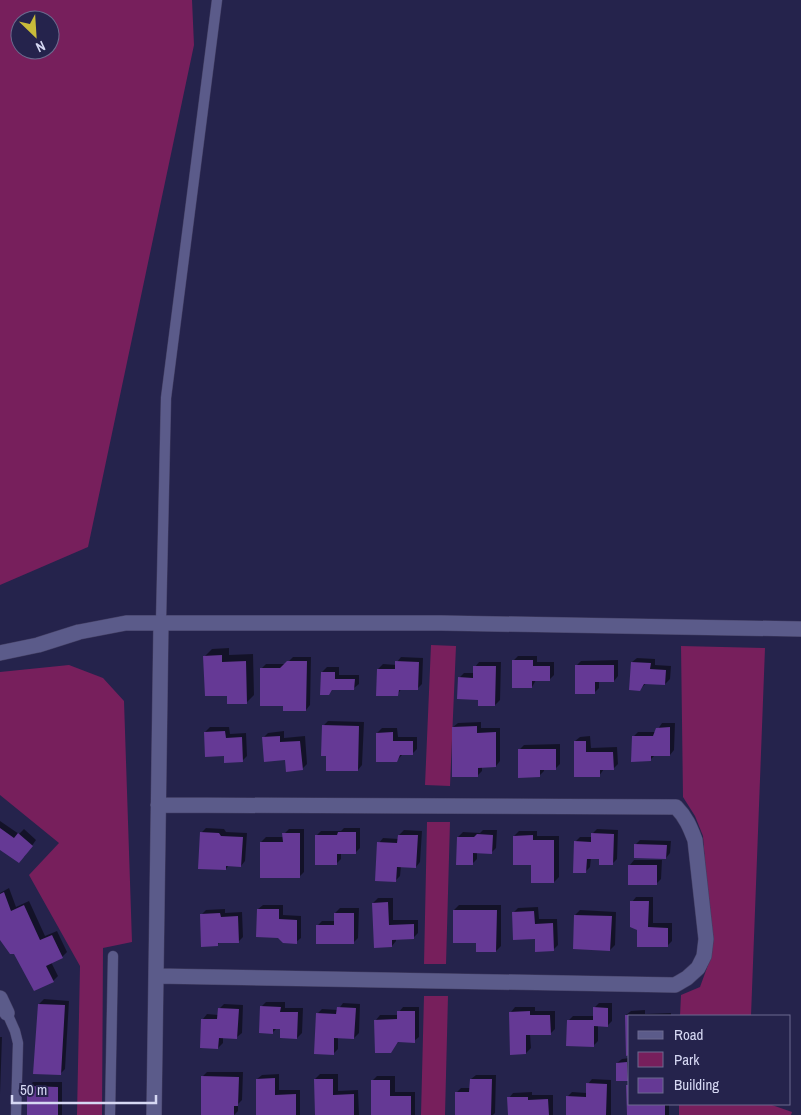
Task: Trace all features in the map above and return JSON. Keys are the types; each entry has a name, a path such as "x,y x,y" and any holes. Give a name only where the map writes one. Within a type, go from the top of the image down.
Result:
{"street":[{"path":"154,1115 161,622"},
{"path":"0,654 102,627 126,623 441,623 801,629"},
{"path":"156,976 675,985 687,978 698,968 704,956 706,939 694,840 690,826 676,807 158,805"},
{"path":"0,998 7,1013"}],"lane":[{"path":"161,622 166,398 216,0"},
{"path":"110,1115 113,956"},
{"path":"7,1013 18,1043 16,1115"}],"green space":[{"path":"0,0 192,0 194,45 88,547 0,585"},
{"path":"431,645 456,646 450,786 425,785"},
{"path":"681,646 765,648 751,1015 680,1015 681,995 700,987 712,954 703,836 695,816 683,797"},
{"path":"69,665 103,678 124,701 132,942 103,948 102,1115 77,1115 80,966 29,875 59,843 0,795 0,672"},
{"path":"427,822 450,822 446,964 424,964"},
{"path":"424,996 448,996 445,1115 421,1115"},
{"path":"679,1105 772,1105 792,1112 791,1115 679,1115"}],"building":[{"path":"222,655 222,662 246,661 247,704 227,704 227,696 205,696 203,656"},
{"path":"512,660 533,660 533,666 550,666 550,681 532,681 532,688 512,688"},
{"path":"287,661 307,661 306,711 283,711 283,706 260,706 260,668 280,668"},
{"path":"395,661 419,662 418,690 399,690 398,696 376,696 377,669 395,669"},
{"path":"631,662 651,663 650,669 666,670 665,685 644,684 640,691 629,690"},
{"path":"575,665 614,665 614,682 595,682 595,694 575,694"},
{"path":"473,666 496,666 495,706 478,706 478,700 457,699 458,677 473,678"},
{"path":"321,672 335,672 335,679 355,679 354,690 332,690 329,695 320,695"},
{"path":"322,725 359,726 358,771 326,771 326,756 321,756"},
{"path":"477,726 477,733 496,732 496,767 478,768 478,777 452,777 452,727"},
{"path":"670,727 670,756 651,756 651,761 631,762 632,736 653,736 656,728"},
{"path":"225,731 226,738 242,737 243,762 224,763 224,756 205,757 204,732"},
{"path":"393,732 393,741 413,741 413,755 400,755 397,762 376,762 376,733"},
{"path":"280,736 280,742 300,741 303,770 286,772 285,760 264,762 262,737"},
{"path":"574,741 586,741 586,752 613,752 614,770 600,770 600,777 574,777"},
{"path":"518,749 556,749 556,770 540,770 540,777 518,778"},
{"path":"0,828 14,838 18,833 33,846 19,863 0,850"},
{"path":"200,832 219,833 221,836 243,837 241,867 226,866 226,870 198,869"},
{"path":"338,832 356,832 356,854 337,854 337,865 315,865 315,835 337,835"},
{"path":"282,833 300,833 300,878 260,878 260,842 283,842"},
{"path":"591,833 614,834 613,865 599,865 599,859 587,859 586,873 573,873 574,841 591,842"},
{"path":"477,834 493,835 492,854 473,853 473,865 456,865 457,837 474,837"},
{"path":"398,835 418,835 416,868 397,867 396,882 375,881 377,842 397,843"},
{"path":"533,835 533,840 554,840 554,883 531,883 531,865 513,865 513,836"},
{"path":"634,844 667,845 666,859 634,858"},
{"path":"628,865 657,865 657,885 628,885"},
{"path":"4,892 11,911 24,905 40,940 52,935 63,958 46,966 54,982 34,991 14,954 10,954 0,940 0,894"},
{"path":"630,901 649,901 648,927 668,928 668,947 637,947 637,930 630,927"},
{"path":"388,902 389,925 414,924 414,939 392,940 392,947 374,948 372,903"},
{"path":"257,909 279,909 279,919 297,920 297,944 283,943 278,938 256,937"},
{"path":"453,910 497,910 496,952 476,952 476,943 453,943"},
{"path":"534,911 535,924 553,923 554,951 535,952 535,939 513,940 512,912"},
{"path":"220,913 221,917 238,916 239,943 218,943 218,946 201,947 200,914"},
{"path":"334,913 354,913 354,944 316,944 316,925 334,925"},
{"path":"574,915 612,916 610,951 573,949"},
{"path":"38,1004 65,1005 61,1075 33,1074"},
{"path":"260,1006 281,1007 280,1012 298,1012 297,1039 280,1038 280,1029 273,1029 273,1034 259,1033"},
{"path":"337,1007 356,1008 354,1039 334,1038 334,1055 314,1054 316,1013 336,1014"},
{"path":"593,1007 608,1008 608,1027 594,1026 594,1047 566,1046 567,1020 593,1020"},
{"path":"218,1008 239,1009 237,1039 219,1038 218,1049 200,1048 201,1019 217,1019"},
{"path":"397,1011 415,1011 415,1043 398,1042 391,1053 375,1053 374,1020 397,1019"},
{"path":"530,1011 530,1015 550,1015 551,1035 526,1035 526,1054 510,1055 509,1012"},
{"path":"625,1015 628,1015 628,1056 626,1056"},
{"path":"627,1062 628,1081 616,1081 616,1063"},
{"path":"201,1076 239,1077 238,1106 234,1106 234,1115 201,1115"},
{"path":"275,1078 275,1095 296,1094 296,1115 256,1115 256,1079"},
{"path":"314,1079 333,1079 333,1095 354,1094 354,1115 315,1115"},
{"path":"470,1079 492,1079 491,1115 455,1115 455,1092 469,1092"},
{"path":"371,1080 390,1080 390,1096 411,1096 411,1115 371,1115"},
{"path":"586,1083 607,1084 606,1115 566,1115 566,1096 586,1097"},
{"path":"626,1085 628,1085 628,1105 665,1105 665,1115 627,1115"},
{"path":"27,1086 58,1087 58,1115 27,1115"},
{"path":"507,1097 528,1097 528,1100 548,1099 549,1115 508,1115"}]}
